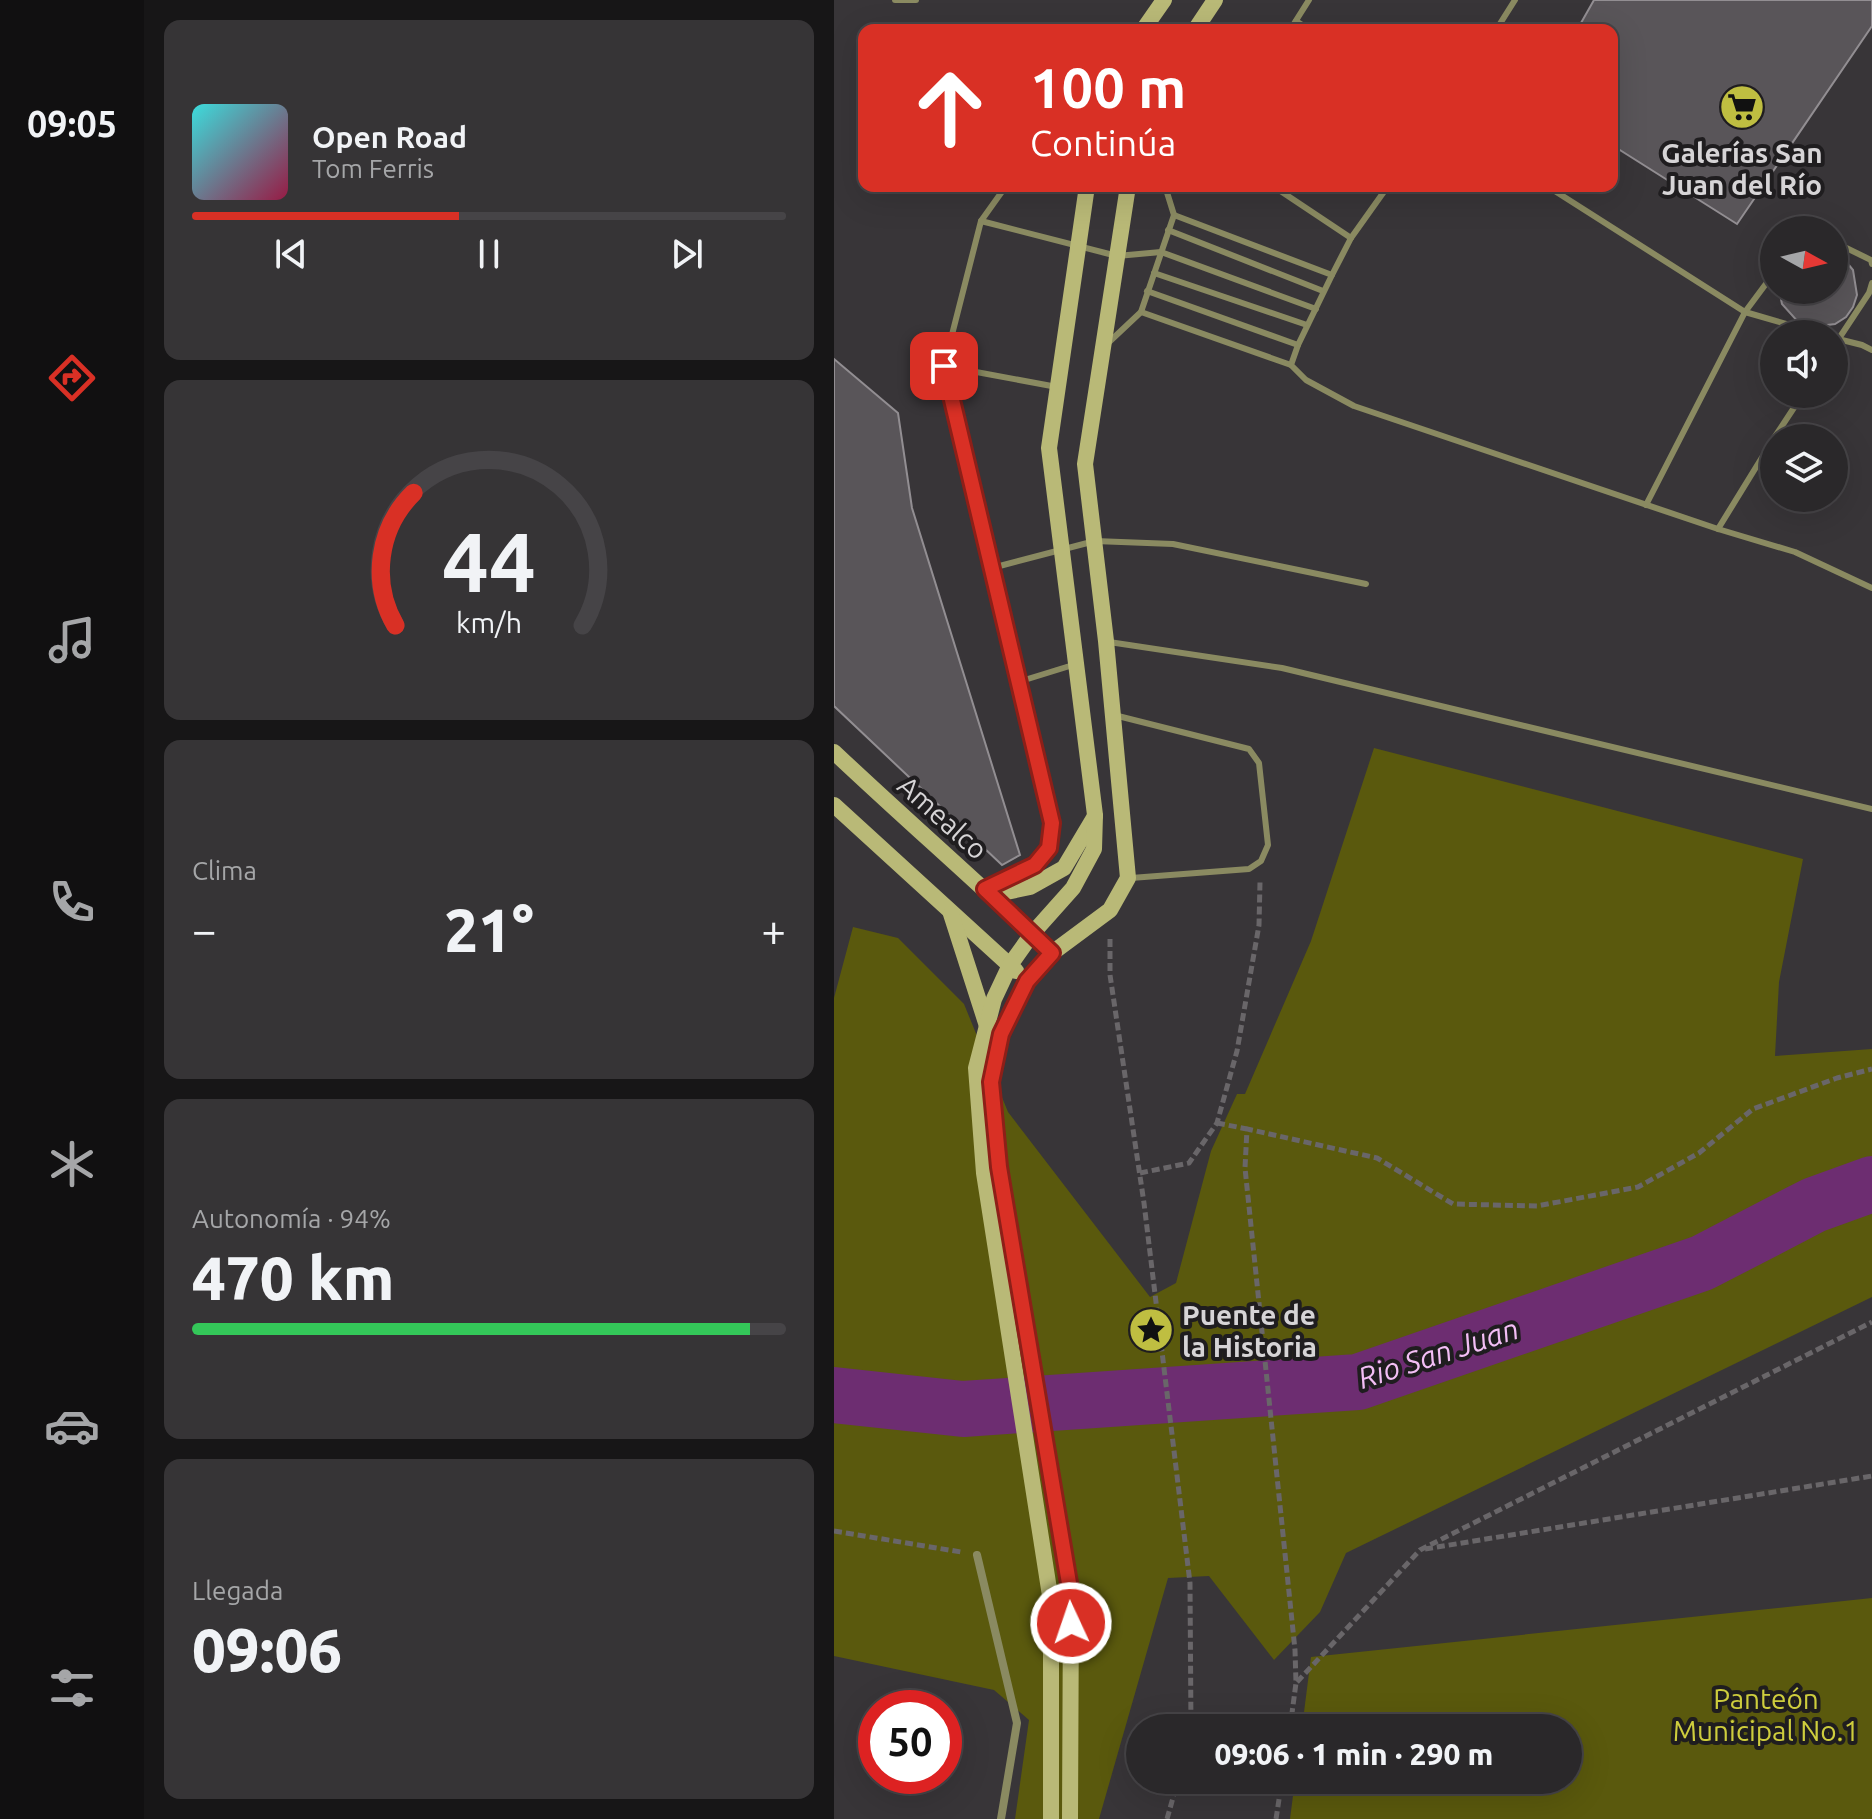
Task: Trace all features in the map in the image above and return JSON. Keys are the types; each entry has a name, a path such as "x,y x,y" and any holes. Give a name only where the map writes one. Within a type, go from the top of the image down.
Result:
{"main road":[{"path":"1147,24 1164,0"},
{"path":"1199,24 1215,0"},
{"path":"1051,1819 1051,1602 976,1068 994,999 1010,965 1032,934 1073,888 1094,849 1095,815 1049,448 1086,192"},
{"path":"1070,1819 1071,1595 991,1170 991,1082 1001,1034 1027,981 1052,953 1110,910 1128,878 1106,641 1085,464 1127,192"},
{"name":"Amealco","path":"834,752 1052,953"},
{"path":"834,805 1027,981"},
{"path":"988,892 1030,887 1064,868 1095,815"},
{"path":"950,912 987,1026"}],"street":[{"path":"977,1555 1017,1723 1001,1819"}],"lane":[{"path":"895,0 916,0"},
{"path":"1294,24 1309,0"},
{"path":"1500,24 1515,0"},
{"path":"1296,21 1301,24"},
{"path":"988,892 1035,865 1049,848 1052,823 944,366 981,221 1002,192"},
{"path":"1103,348 1141,312 1174,215 1167,192"},
{"path":"1282,192 1351,238"},
{"path":"1291,365 1323,291 1351,238 1384,192"},
{"path":"1556,192 1745,312 1773,320"},
{"path":"1174,215 1332,275"},
{"path":"981,221 1117,256 1161,252 1316,309"},
{"path":"1168,230 1323,291"},
{"path":"1848,249 1871,260 1872,264"},
{"path":"1154,273 1307,325"},
{"path":"1848,323 1869,293 1872,283"},
{"path":"1147,291 1298,345"},
{"path":"1646,505 1745,312 1760,292"},
{"path":"1141,312 1291,365 1306,380 1354,406 1795,552 1872,588"},
{"path":"1848,344 1872,350"},
{"path":"944,366 1057,387"},
{"path":"1718,529 1760,461"},
{"path":"992,568 1095,541 1173,544 1366,584"},
{"path":"1106,641 1282,668 1872,809"},
{"path":"1018,682 1076,664"},
{"path":"1111,714 1249,749 1259,763 1268,845 1261,861 1249,869 1128,878"}],"path":[{"path":"1140,1173 1189,1163 1217,1123 1237,1051 1259,925 1261,861"},
{"path":"1110,910 1110,975 1144,1203 1190,1583 1191,1714"},
{"path":"1217,1123 1377,1158 1453,1204 1537,1206 1638,1187 1699,1153 1753,1109 1837,1078 1872,1069"},
{"path":"1247,1129 1245,1168 1295,1650 1296,1683 1292,1714"},
{"path":"1296,1683 1420,1550 1872,1322"},
{"path":"1420,1550 1872,1476"},
{"path":"834,1531 977,1555"},
{"path":"1167,1819 1174,1794"},
{"path":"1276,1819 1280,1794"}],"green space":[{"path":"1374,748 1803,859 1779,982 1775,1056 1872,1049 1872,1297 1346,1553 1320,1612 1274,1660 1209,1576 1168,1578 1129,1714 1126,1714 1126,1725 1099,1819 1015,1819 1029,1720 994,1690 834,1656 834,998 853,927 898,938 964,1004 1008,1112 1150,1297 1176,1283 1211,1151 1237,1094 1245,1094 1311,941"},
{"name":"Panteón Municipal No.1","path":"1872,1598 1872,1819 1290,1819 1293,1794 1582,1794 1582,1714 1304,1714 1311,1657"}],"building":[{"name":"Galerías San Juan del Río","path":"1594,0 1872,0 1872,26 1737,224 1618,149 1618,24 1580,24"},
{"path":"1848,264 1853,270 1857,295 1846,317 1841,320 1796,320 1782,304 1848,304"},
{"path":"834,359 898,413 912,508 1020,855 1002,865 834,706"}],"waterway":[{"name":"Rio San Juan","path":"834,1395 963,1409 1358,1382 1702,1263 1814,1205 1872,1184"}],"place":[{"name":"Galerías San Juan del Río","path":"1742,107"},
{"name":"Puente de la Historia","path":"1151,1330"}],"route":[{"path":"944,366 1052,823 1049,848 1035,865 985,889 1052,953 1027,981 1001,1034 991,1082 999,1167 1071,1595 1071,1623"}]}
